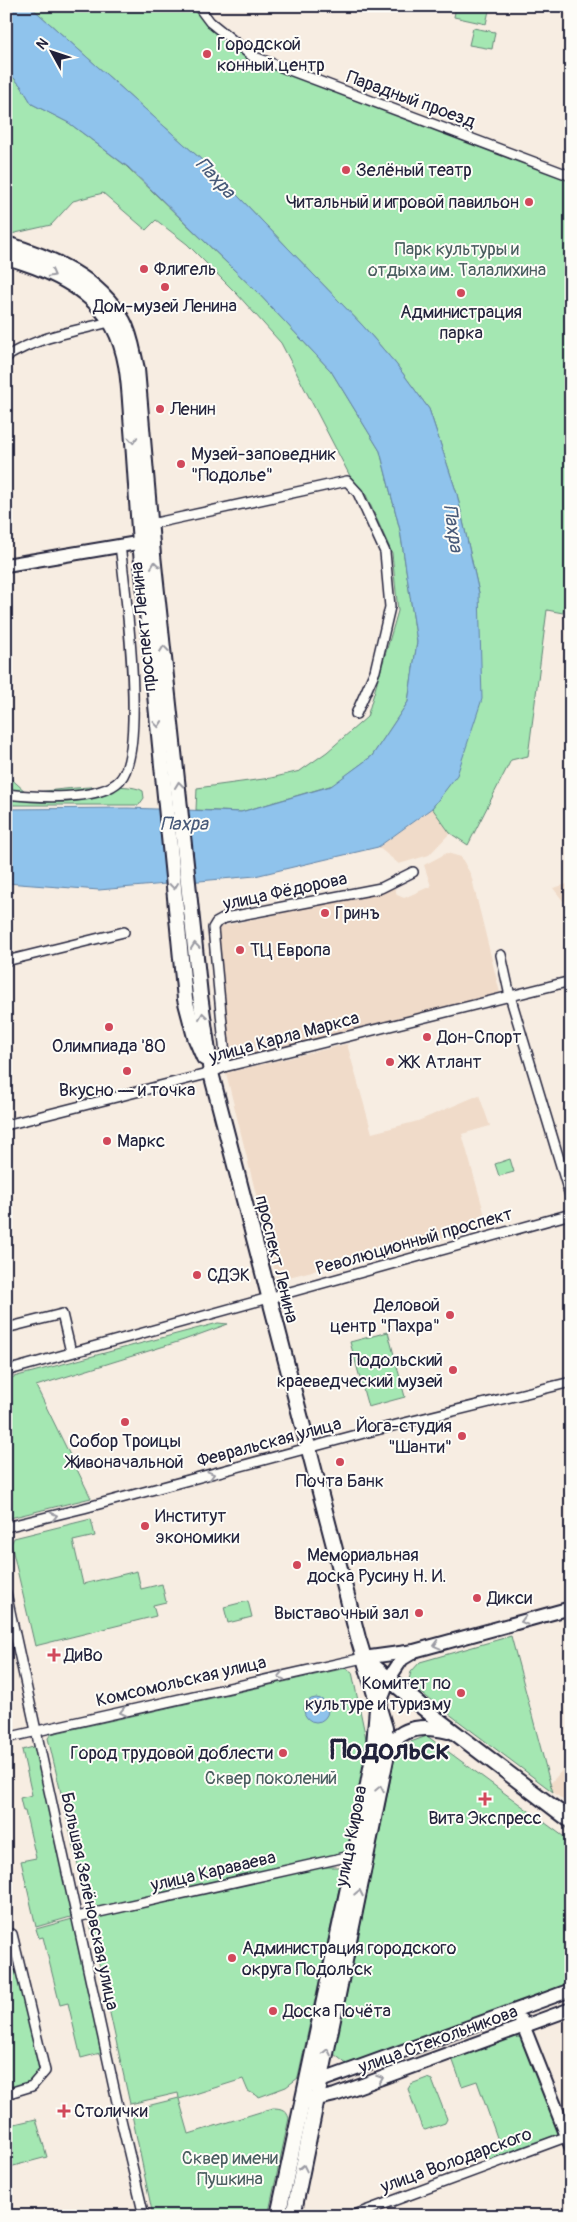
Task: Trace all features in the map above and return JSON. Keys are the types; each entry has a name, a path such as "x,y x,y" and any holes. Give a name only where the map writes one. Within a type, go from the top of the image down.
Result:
{"main road":[{"name":"проспект Ленина","path":"6,244 38,254 68,268 93,287 123,321 137,368 151,524 146,541 168,680 200,995 211,1073 268,1298 377,1708"},
{"name":"проспект Ленина","path":"6,257 34,265 84,294 99,307 110,322 121,345 128,374 146,541 154,675 185,999 195,1037 211,1073"},
{"path":"6,565 146,541"},
{"path":"363,1658 414,1651 571,1608"},
{"path":"377,1708 388,1680 402,1659 414,1651"},
{"path":"363,1658 455,1733 571,1821"},
{"name":"улица Кирова","path":"293,2216 386,1759 385,1728 377,1708"},
{"name":"улица Кирова","path":"278,2216 355,1855 374,1757 377,1708"},
{"path":"386,1759 394,1740 420,1728 430,1727 455,1733"},
{"name":"улица Стекольникова","path":"306,2086 571,1990"},
{"name":"улица Стекольникова","path":"303,2102 317,2100 571,2009"},
{"path":"518,2010 569,2139"},
{"path":"303,2102 321,2080"}],"street":[{"name":"Парадный проезд","path":"198,6 210,22 252,56 571,176"},
{"path":"6,356 22,347 52,336 110,322"},
{"path":"151,524 347,481 358,493 385,552 390,607 375,671 356,714"},
{"path":"6,794 40,797 78,796 108,788 120,781 127,770 135,705 120,544"},
{"name":"улица Фёдорова","path":"224,1067 225,1055 213,928 216,922 225,918 382,888 413,872"},
{"path":"6,962 124,932"},
{"path":"501,955 510,996 571,1200"},
{"name":"улица Карла Маркса","path":"6,1125 211,1073 224,1067 571,981"},
{"name":"Революционный проспект","path":"6,1370 571,1214"},
{"path":"6,1328 62,1314 71,1352"},
{"name":"Февральская улица","path":"6,1527 571,1382"},
{"name":"Большая Зелёновская улица","path":"6,1593 144,2216"},
{"name":"Комсомольская улица","path":"6,1738 363,1658"},
{"name":"улица Караваева","path":"77,1917 355,1855"},
{"path":"6,2094 32,2086 45,2071 12,1934"},
{"name":"улица Володарского","path":"352,2216 569,2139"}],"shaded area":[{"path":"432,808 450,833 429,855 399,864 378,847"},
{"path":"447,853 461,857 471,875 500,993 230,1059 218,927 395,888 397,895 404,898 431,886 424,865"},
{"path":"571,883 571,911 553,888"},
{"path":"347,1044 372,1133 418,1121 479,1095 490,1126 462,1134 488,1226 277,1280 226,1073"},
{"path":"571,1760 571,1806 553,1792 550,1784"}],"green space":[{"name":"Парк культуры и отдыха им. Талалихина","path":"30,6 193,6 208,26 253,61 571,181 571,595 566,595 563,613 547,610 528,756 511,760 468,845 450,833 432,808 457,774 479,593 457,494 429,409 396,364 363,326 213,170"},
{"path":"456,6 490,6 486,24 454,17"},
{"path":"473,28 495,32 492,49 469,45"},
{"path":"6,69 21,86 32,104 69,123 126,166 257,292 331,371 380,451 400,530 417,642 408,702 372,756 333,785 241,812 196,810 197,788 271,778 300,771 327,752 367,717 398,611 392,553 366,495 350,476 281,343 237,294 187,244 156,220 146,230 103,193 73,201 51,225 11,234 6,233"},
{"path":"6,774 27,793 87,787 121,786 143,791 144,798 139,805 6,805"},
{"path":"510,1159 514,1172 499,1176 495,1164"},
{"path":"218,1323 228,1324 184,1340 36,1386 91,1498 6,1519 6,1379"},
{"path":"388,1332 405,1397 368,1407 350,1342"},
{"path":"91,1519 95,1536 73,1541 83,1584 137,1571 141,1589 162,1584 166,1602 153,1605 156,1616 35,1646 11,1544 14,1538"},
{"path":"248,1601 252,1617 228,1623 224,1607"},
{"path":"511,1636 553,1792 408,1683 411,1672 420,1662"},
{"name":"Сквер поколений","path":"346,1668 352,1672 369,1753 350,1852 94,1910 87,1903 48,1738 51,1734"},
{"path":"427,1736 571,1842 571,1986 349,2066 334,2054 397,1747"},
{"path":"37,1746 74,1916 36,1927 21,1861 36,1858 20,1798 32,1795 22,1750"},
{"name":"Сквер имени Пушкина","path":"317,1867 339,1867 343,1871 298,2078 286,2087 259,2097 248,2091 243,2079 179,2099 189,2134 273,2108 285,2111 289,2118 268,2216 153,2216 131,2110 179,2098 178,2093 130,2104 91,1927 95,1918"},
{"path":"76,1918 104,2052 81,2058 68,2003 60,2005 43,1937 39,1938 36,1929"},
{"path":"18,1969 42,2070 30,2085 6,2092 6,1973"},
{"path":"510,2036 523,2038 560,2137 489,2163 485,2152 500,2146 477,2081 462,2086 452,2058"},
{"path":"427,2078 432,2080 447,2119 445,2123 425,2130 422,2128 408,2089 411,2084"},
{"path":"36,2119 47,2157 6,2168 6,2126"}],"water":[{"name":"Пахра","path":"6,6 30,6 213,170 363,326 396,364 429,409 457,494 479,593 482,699 457,775 432,808 378,847 255,876 99,890 6,883 6,809 128,808 241,812 331,786 372,756 408,702 417,642 400,530 380,451 331,371 257,292 128,167 69,123 32,104 21,86 6,69"},
{"path":"316,1698 325,1701 328,1710 325,1719 316,1722 307,1719 304,1710 307,1701"}],"place":[{"name":"Городской конный центр","path":"207,54"},
{"name":"Зелёный театр","path":"346,170"},
{"name":"Читальный и игровой павильон","path":"529,202"},
{"name":"Флигель","path":"144,269"},
{"name":"Дом-музей Ленина","path":"165,287"},
{"name":"Администрация парка","path":"461,293"},
{"name":"Ленин","path":"160,409"},
{"name":"Музей-заповедник \"Подолье\"","path":"181,464"},
{"name":"Гринъ","path":"325,913"},
{"name":"ТЦ Европа","path":"240,950"},
{"name":"Олимпиада '80","path":"109,1027"},
{"name":"Дон-Спорт","path":"427,1037"},
{"name":"ЖК Атлант","path":"390,1062"},
{"name":"Вкусно — и точка","path":"127,1071"},
{"name":"Маркс","path":"107,1141"},
{"name":"СДЭК","path":"197,1275"},
{"name":"Деловой центр \"Пахра\"","path":"450,1315"},
{"name":"Подольский краеведческий музей","path":"453,1370"},
{"name":"Собор Троицы Живоначальной","path":"125,1422"},
{"name":"Йога-студия \"Шанти\"","path":"462,1436"},
{"name":"Почта Банк","path":"340,1462"},
{"name":"Институт экономики","path":"145,1526"},
{"name":"Мемориальная доска Русину Н. И.","path":"297,1565"},
{"name":"Дикси","path":"477,1598"},
{"name":"Выставочный зал","path":"419,1613"},
{"name":"ДиВо","path":"54,1655"},
{"name":"Комитет по культуре и туризму","path":"461,1693"},
{"name":"Город трудовой доблести","path":"283,1753"},
{"name":"Вита Экспресс","path":"485,1799"},
{"name":"Администрация городского округа Подольск","path":"232,1958"},
{"name":"Доска Почёта","path":"273,2011"},
{"name":"Столички","path":"64,2111"}],"district":[{"name":"Подольск","path":"390,1749"}]}
